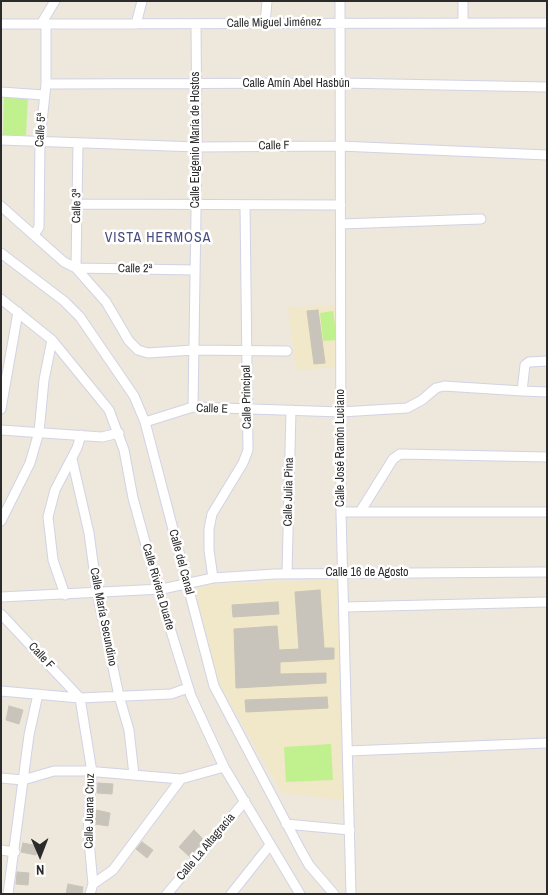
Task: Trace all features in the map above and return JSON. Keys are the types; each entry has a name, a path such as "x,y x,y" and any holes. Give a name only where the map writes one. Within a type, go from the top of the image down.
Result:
{"street":[{"path":"44,24 55,1"},
{"path":"136,24 142,1"},
{"path":"265,24 267,1"},
{"name":"Calle José Ramón Luciano","path":"340,1 342,512 345,573 351,894"},
{"path":"463,1 463,23"},
{"name":"Calle Miguel Jiménez","path":"1,24 547,23"},
{"name":"Calle 5ª","path":"34,235 39,226 40,141 46,84 44,24"},
{"name":"Calle Eugenio María de Hostos","path":"193,407 197,147 196,24"},
{"name":"Calle Amín Abel Hasbún","path":"46,84 340,83 547,87"},
{"path":"1,92 44,95"},
{"name":"Calle F","path":"1,140 197,147 340,146 547,154"},
{"name":"Calle 3ª","path":"76,268 78,144"},
{"path":"77,204 196,206 341,205"},
{"path":"1,206 64,262 76,268 106,302 129,342 138,350 148,353 193,350 287,351"},
{"name":"Calle Principal","path":"213,578 209,550 209,529 212,514 243,463 248,450 245,206"},
{"path":"341,224 481,220"},
{"name":"Calle del Canal","path":"1,254 64,302 80,317 134,396 145,422 185,583 214,686 309,866 334,894"},
{"name":"Calle 2ª","path":"76,268 194,270"},
{"name":"Calle Riviera Duarte","path":"1,299 52,340 110,410 188,688 224,767 300,894"},
{"path":"1,409 5,356 18,312"},
{"path":"1,521 30,463 40,432 44,380 52,340"},
{"path":"522,391 525,365 530,362 547,361"},
{"name":"Calle E","path":"145,422 193,407 341,412 407,408 422,400 436,388 444,386 547,392"},
{"name":"Calle Julia Pina","path":"287,574 291,410"},
{"path":"1,430 102,437 118,433"},
{"path":"65,595 53,560 48,517 55,490 72,459 81,435"},
{"path":"360,512 393,459 400,454 547,457"},
{"name":"Calle María Secundino","path":"72,459 89,533 97,592 119,696 129,730 134,775"},
{"path":"342,512 547,512"},
{"name":"Calle 16 de Agosto","path":"1,597 160,589 213,578 287,574 547,572"},
{"path":"345,607 547,602"},
{"name":"Calle F","path":"1,614 80,698"},
{"path":"1,690 80,698 171,694 188,688"},
{"path":"8,894 23,780 38,694"},
{"name":"Calle Juana Cruz","path":"80,698 92,772 88,831 93,884 90,894"},
{"path":"348,751 547,743"},
{"path":"1,778 23,780 54,772 92,772 181,779 224,767"},
{"path":"93,884 112,870 181,779"},
{"name":"Calle La Altagracia","path":"167,894 205,845 245,801"},
{"path":"286,824 350,830"},
{"path":"231,894 270,845"},
{"path":"1,850 15,852"}],"shaded area":[{"path":"337,306 339,367 296,370 288,307"},
{"path":"340,579 345,800 282,793 216,678 193,589 208,585"}],"green space":[{"path":"4,95 28,96 26,135 3,135"},
{"path":"333,311 337,340 323,341 320,313"},
{"path":"331,744 333,780 286,782 284,747"}],"building":[{"path":"318,310 325,363 314,364 307,311"},
{"path":"320,590 324,648 334,648 334,659 280,662 280,674 326,673 326,683 236,688 234,629 277,626 279,650 299,649 295,592"},
{"path":"278,602 279,614 233,617 232,605"},
{"path":"327,697 328,708 246,712 245,700"},
{"path":"9,706 23,710 19,724 6,720"},
{"path":"98,783 113,784 112,794 97,793"},
{"path":"96,810 110,813 108,826 95,824"},
{"path":"194,830 204,840 190,857 179,847"},
{"path":"142,842 153,850 147,858 136,849"},
{"path":"23,843 38,846 36,855 21,852"},
{"path":"17,872 29,873 28,885 16,884"},
{"path":"68,884 83,887 82,894 66,894"}],"district":[{"name":"VISTA HERMOSA","path":"158,238"}]}
